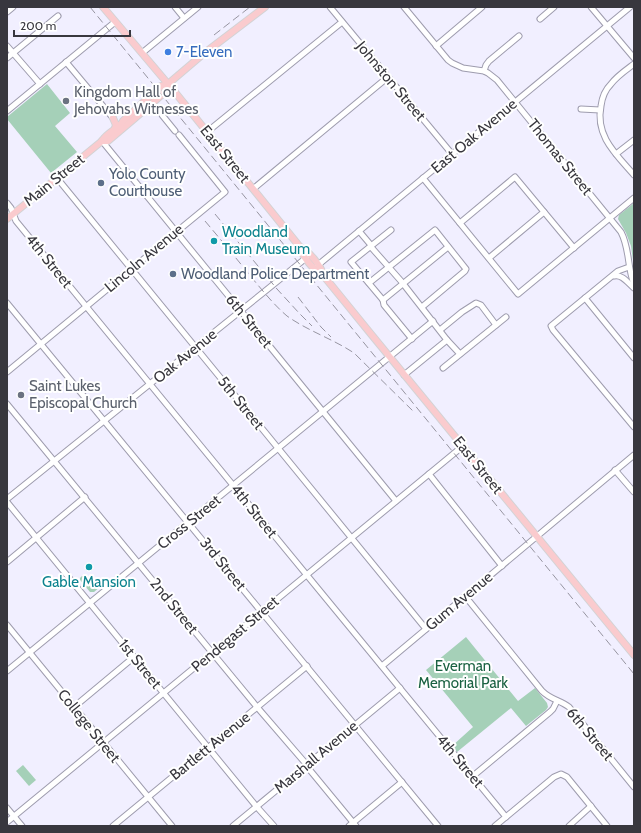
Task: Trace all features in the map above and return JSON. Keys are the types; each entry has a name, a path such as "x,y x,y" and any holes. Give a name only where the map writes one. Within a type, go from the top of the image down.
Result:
{"main road":[{"name":"East Street","path":"103,7 168,84 300,247 301,252 318,274 323,275"},
{"path":"168,84 202,55 265,7"},
{"name":"Main Street","path":"7,219 101,142 104,137 121,124 123,120 161,86 168,84"},
{"name":"Main Street","path":"101,142 108,141 134,119 165,92 168,84"},
{"path":"113,118 119,121 123,120"},
{"path":"113,118 116,125 115,128"},
{"name":"East Street","path":"300,247 305,249 322,270 323,275 404,375 634,654"}],"street":[{"path":"7,12 13,7"},
{"path":"175,7 184,18"},
{"path":"142,53 198,7"},
{"name":"Johnston Street","path":"330,7 452,154"},
{"name":"Thomas Street","path":"404,7 452,63 463,68 484,71 497,80 618,228 624,238 627,248 629,268 634,284"},
{"path":"436,46 482,7"},
{"path":"540,19 554,7"},
{"path":"591,7 634,58"},
{"name":"East Oak Avenue","path":"318,265 630,7"},
{"path":"7,58 58,16"},
{"path":"7,111 116,22"},
{"path":"207,132 342,22"},
{"path":"484,71 489,61 519,36"},
{"path":"7,46 40,84"},
{"path":"66,62 113,118"},
{"path":"634,64 607,88 601,102 600,110 601,128 607,143 634,175"},
{"path":"253,189 388,77"},
{"path":"581,109 600,110"},
{"name":"Lincoln Avenue","path":"7,372 225,192 162,115"},
{"path":"616,154 634,140"},
{"name":"6th Street","path":"101,142 396,501"},
{"path":"460,223 515,177 574,248"},
{"name":"5th Street","path":"57,178 426,629"},
{"path":"423,178 518,294 634,198"},
{"name":"4th Street","path":"7,203 16,221 506,817"},
{"path":"489,258 544,212"},
{"path":"391,230 351,262 383,300 384,305 412,339"},
{"path":"369,283 435,230 466,268 465,271 422,307"},
{"path":"359,231 460,354"},
{"path":"383,300 448,247"},
{"name":"Oak Avenue","path":"7,500 54,460 196,348 306,258"},
{"path":"629,268 618,271 551,326 634,427"},
{"path":"611,277 619,275 634,288"},
{"path":"585,298 634,358"},
{"name":"3rd Street","path":"7,303 438,826"},
{"path":"440,330 462,312 476,303 481,305 496,325"},
{"path":"443,368 506,317"},
{"name":"Cross Street","path":"7,671 433,321"},
{"path":"404,375 448,340"},
{"name":"2nd Street","path":"7,404 257,707 307,765 352,825"},
{"name":"Pendegast Street","path":"7,822 463,446"},
{"name":"Gum Avenue","path":"382,666 634,455"},
{"path":"615,470 634,492"},
{"path":"429,474 502,566"},
{"path":"7,562 84,497"},
{"name":"1st Street","path":"7,500 256,806 274,826"},
{"name":"6th Street","path":"465,596 542,691 547,696 566,704 569,707 634,787"},
{"name":"College Street","path":"7,625 172,826"},
{"path":"74,707 134,657"},
{"name":"Bartlett Avenue","path":"113,826 307,666"},
{"name":"Marshall Avenue","path":"233,826 400,688"},
{"path":"472,776 550,712 557,700"},
{"path":"495,826 554,776 561,774 567,777 607,826"},
{"path":"352,825 402,782"},
{"path":"569,826 591,806"},
{"path":"7,808 22,826"}],"green space":[{"path":"47,84 70,113 55,126 77,152 51,173 7,119 7,117"},
{"path":"634,203 634,268 631,246 618,219 619,215"},
{"path":"82,576 87,578 86,582 90,585 93,585 97,580 104,580 106,582 94,592 90,592 80,580"},
{"name":"Everman Memorial Park","path":"466,637 518,701 535,688 547,703 548,707 526,726 511,708 457,752 452,746 473,727 426,670"},
{"path":"23,765 36,780 29,786 16,771"}],"railway":[{"path":"90,7 634,674"},
{"path":"214,35 250,7"},
{"path":"215,214 277,289 312,326"},
{"path":"205,221 264,293 282,312 303,326 338,343 354,353 414,412"},
{"path":"298,297 321,327 331,337"}],"place":[{"name":"7-Eleven","path":"168,52"},
{"name":"Kingdom Hall of Jehovahs Witnesses","path":"66,101"},
{"name":"Yolo County Courthouse","path":"101,183"},
{"name":"Woodland Train Museum","path":"214,241"},
{"name":"Woodland Police Department","path":"173,274"},
{"name":"Saint Lukes Episcopal Church","path":"21,395"},
{"name":"Gable Mansion","path":"89,567"}]}
